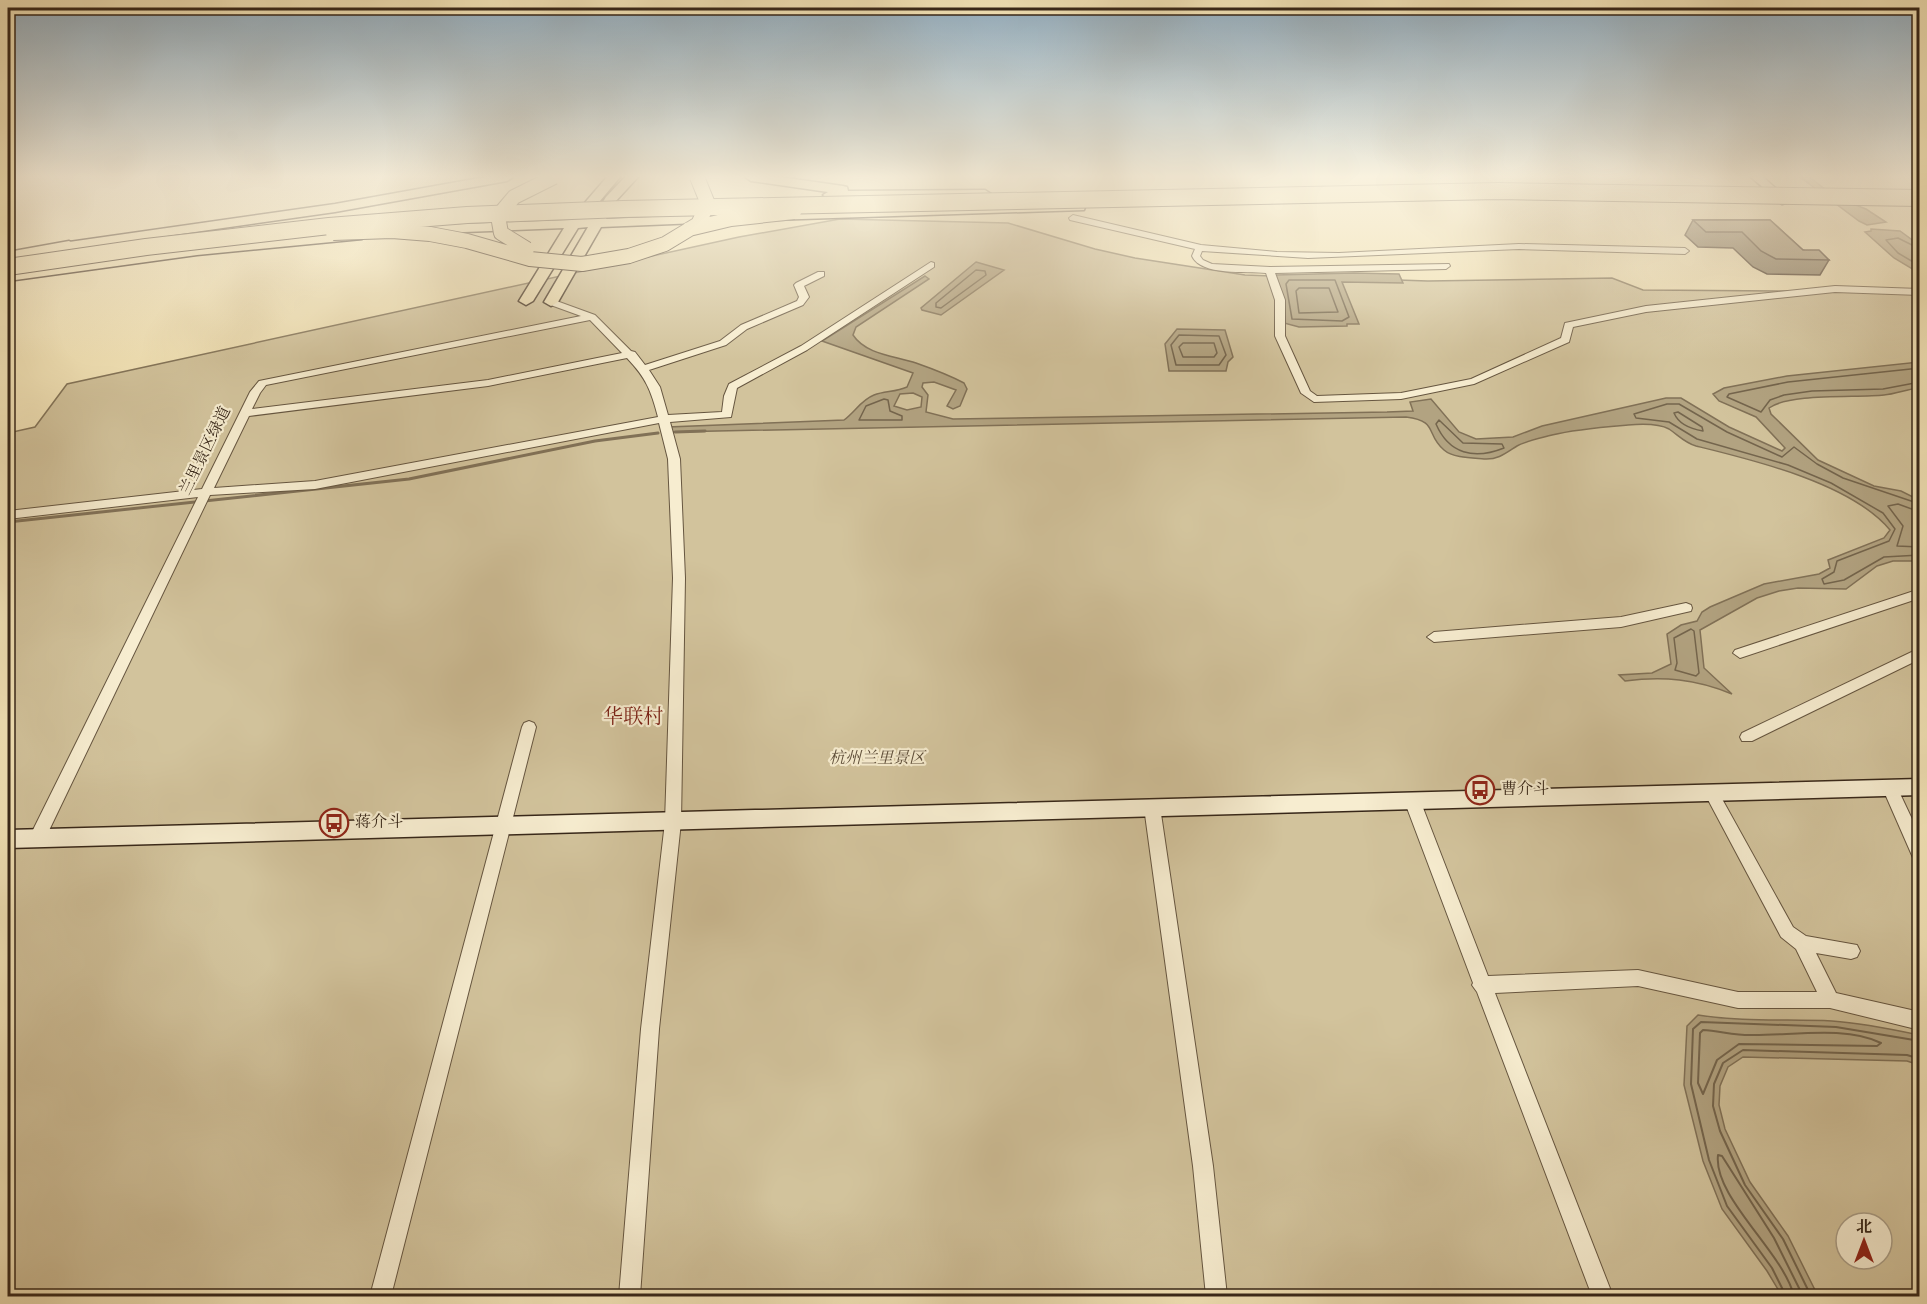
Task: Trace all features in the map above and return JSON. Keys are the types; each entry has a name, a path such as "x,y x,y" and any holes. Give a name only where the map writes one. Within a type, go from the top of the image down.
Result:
{"highway":[{"path":"8,262 215,238"},
{"path":"8,262 69,246"},
{"path":"8,272 61,265"}],"main road":[{"path":"69,246 126,238"},
{"path":"8,262 197,238"},
{"path":"61,265 287,238"},
{"path":"8,277 197,251 331,238"},
{"path":"452,238 551,263 597,262 645,252 675,238"},
{"path":"505,238 518,246 541,253 572,255 621,248 658,238"},
{"path":"526,301 565,238"},
{"path":"551,302 588,238"}],"street":[{"path":"1165,238 1202,247 1276,255 1439,252 1496,247 1685,251"},
{"path":"1202,247 1196,256 1199,262 1211,267 1270,270 1446,266"},
{"path":"8,515 204,498 315,485 663,419 727,415 729,396 734,386 804,348 931,265"},
{"path":"1270,270 1280,300 1280,336 1306,393 1314,399 1324,400 1401,396 1474,381 1566,340 1568,325 1646,309 1835,289 1920,292"},
{"path":"643,369 723,343 744,327 800,303 804,297 799,285 821,274"},
{"path":"551,302 592,317 631,354 643,369 655,387 674,459 679,578 673,822 650,1029 629,1296"},
{"name":"兰里景区绿道","path":"37,838 245,413 263,383 592,317"},
{"path":"245,413 480,383 561,370 631,354"},
{"path":"1740,653 1918,596"},
{"path":"1434,638 1620,622 1686,608"},
{"path":"1747,738 1920,653"},
{"path":"380,1296 529,727"},
{"path":"1890,787 1920,855"},
{"path":"8,839 1920,787"},
{"path":"1711,792 1787,932 1802,944 1830,1000"},
{"path":"1412,800 1602,1296"},
{"path":"1152,807 1203,1166 1217,1296"},
{"path":"1802,944 1851,951"},
{"path":"1481,985 1638,978 1738,1000 1830,1000 1920,1021"}],"green space":[{"name":"杭州兰里景区","path":"735,238 1058,238 1135,258 1245,275 1428,281 1612,278 1643,290 1919,292 1919,1296 8,1296 8,433 35,427 67,384"}],"water":[{"path":"1872,238 1909,238 1919,245 1919,273 1894,258"},
{"path":"976,262 1004,270 941,315 922,310 921,308"},
{"path":"1399,274 1403,283 1342,282 1359,324 1299,327 1284,323 1284,300 1276,275"},
{"path":"925,276 929,279 856,327 853,335 873,351 916,363 964,383 967,389 960,406 953,409 947,406 956,390 934,382 923,383 922,387 928,395 926,412 953,419 1413,411 1410,402 1431,399 1459,432 1476,439 1513,437 1542,426 1666,398 1681,398 1729,427 1782,451 1785,448 1756,417 1719,401 1713,394 1724,388 1787,376 1919,362 1919,388 1884,395 1792,400 1769,408 1771,414 1818,460 1874,486 1901,491 1919,500 1919,561 1893,561 1877,566 1846,589 1798,588 1779,591 1757,598 1700,630 1704,668 1732,694 1692,682 1666,679 1625,681 1619,675 1652,673 1671,664 1667,634 1681,625 1697,621 1702,612 1710,607 1764,584 1819,574 1830,568 1828,560 1884,538 1890,530 1873,513 1827,486 1772,466 1692,445 1669,429 1660,426 1649,424 1590,428 1561,433 1538,438 1489,459 1448,453 1438,444 1428,425 1406,417 671,432 668,427 844,420 869,397 907,387 913,373 822,341","holes":["913,393 922,397 921,407 907,410 894,406 900,394"]},
{"path":"1177,329 1225,330 1233,357 1228,362 1226,371 1169,371 1165,344"},
{"path":"1698,1015 1843,1022 1919,1035 1919,1065 1907,1061 1743,1057 1728,1067 1720,1086 1719,1105 1725,1129 1750,1182 1788,1236 1818,1296 1782,1296 1767,1271 1722,1209 1703,1161 1684,1085 1687,1026"}],"building":[{"path":"1748,238 1790,238 1803,250 1819,250 1829,260 1776,259 1761,251"}],"waterway":[{"path":"675,432 705,431"},
{"path":"8,522 409,479 595,441 658,433"}],"place":[{"name":"曹介斗","path":"1480,790"},
{"name":"蒋介斗","path":"334,823"}],"district":[{"name":"华联村","path":"633,718"}]}
